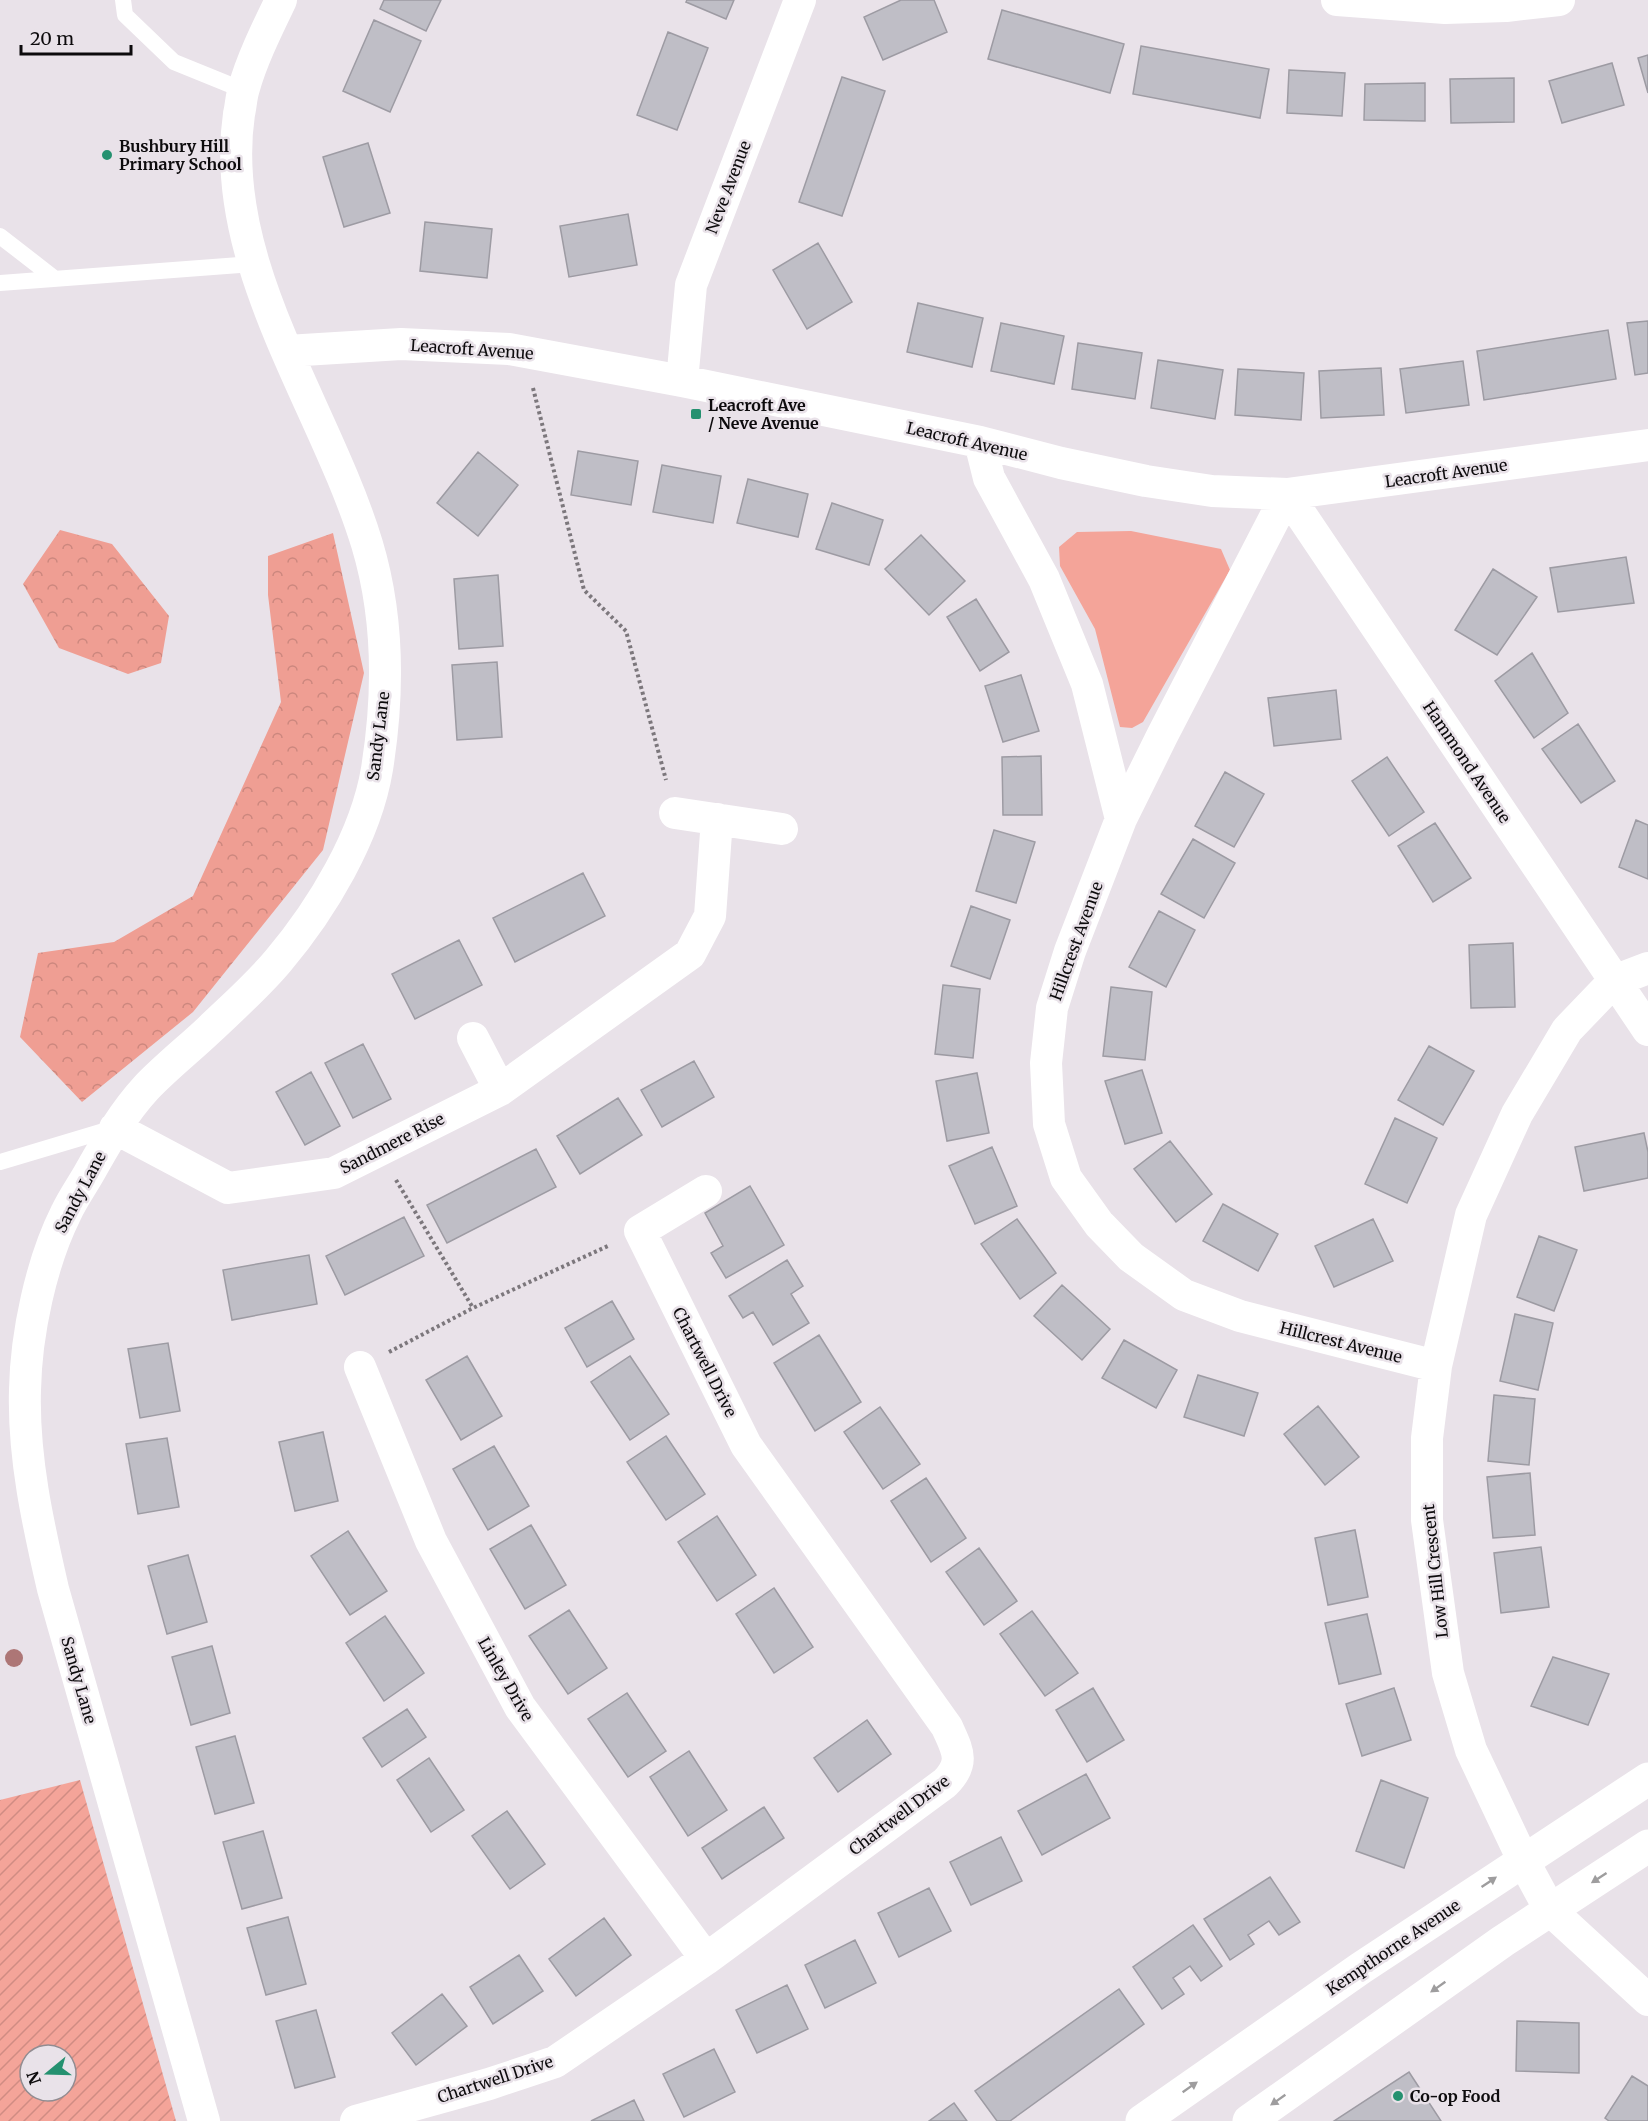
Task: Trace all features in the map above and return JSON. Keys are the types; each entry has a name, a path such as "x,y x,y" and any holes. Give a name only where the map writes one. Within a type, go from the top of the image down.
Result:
{"street":[{"name":"Sandy Lane","path":"204,2121 53,1589 37,1517 27,1445 26,1380 29,1341 42,1282 65,1214 115,1128 146,1088 213,1027 277,963 308,922 334,880 359,829 376,773 386,693 382,611 367,544 335,458 287,351 253,264 241,214 235,170 236,136 243,90 281,0"},
{"name":"Neve Avenue","path":"682,381 691,285 800,0"},
{"path":"1337,0 1445,8 1506,6 1559,0"},
{"name":"Leacroft Avenue","path":"287,351 401,344 509,349 682,381 980,442 1061,463 1146,481 1212,491 1287,494 1648,445"},
{"path":"980,442 989,478 1044,579 1087,684 1121,819"},
{"name":"Hillcrest Avenue","path":"1287,494 1161,736 1121,819 1070,951 1052,1008 1046,1063 1049,1124 1066,1178 1099,1224 1131,1257 1184,1296 1240,1316 1436,1366"},
{"name":"Hammond Avenue","path":"1287,494 1648,1030"},
{"path":"675,813 782,829"},
{"name":"Sandmere Rise","path":"115,1128 228,1188 334,1173 500,1090 690,954 711,916 717,819"},
{"name":"Low Hill Crescent","path":"1648,968 1614,981 1567,1030 1512,1125 1471,1215 1436,1366 1427,1438 1427,1520 1448,1673 1471,1750 1523,1860 1550,1910 1648,2000"},
{"path":"473,1038 500,1090"},
{"path":"640,1232 706,1191"},
{"name":"Chartwell Drive","path":"356,2121 489,2084 555,2062 706,1959 945,1783 955,1772 959,1754 947,1727 746,1445 640,1232"},
{"name":"Linley Drive","path":"360,1367 431,1541 520,1707 706,1959"},
{"name":"Kempthorne Avenue","path":"1142,2121 1361,1968 1648,1779"},
{"path":"1249,2121 1503,1941 1648,1846"}],"lane":[{"path":"123,0 125,15 174,62 243,90"},
{"path":"0,236 54,278"},
{"path":"0,283 253,264"},
{"path":"0,1162 115,1128"}],"path":[{"path":"524,352 584,590 627,631 675,813"},
{"path":"417,1214 473,1308"},
{"path":"360,1367 473,1308 640,1232"}],"shaded area":[{"path":"1131,531 1221,549 1230,570 1143,722 1132,728 1120,727 1095,629 1060,566 1059,547 1077,532"},
{"path":"80,1780 176,2121 0,2121 0,1800"}],"green space":[{"path":"60,530 112,544 169,616 161,663 128,674 59,648 23,584"},
{"path":"333,533 364,673 323,850 193,1012 82,1102 20,1037 38,953 114,942 193,896 281,702 268,595 268,556"}],"building":[{"path":"384,0 441,0 426,31 380,9"},
{"path":"687,0 734,0 726,19 686,2"},
{"path":"901,0 934,0 947,32 883,60 864,17"},
{"path":"1002,10 1124,44 1110,93 988,59"},
{"path":"374,20 421,41 390,112 343,91"},
{"path":"668,32 708,48 677,130 637,115"},
{"path":"1141,46 1269,69 1260,118 1133,94"},
{"path":"1648,55 1648,93 1638,58"},
{"path":"1612,63 1624,105 1562,123 1549,81"},
{"path":"1289,70 1345,73 1342,116 1287,113"},
{"path":"842,77 885,91 842,216 799,202"},
{"path":"1514,78 1514,122 1451,123 1450,79"},
{"path":"1425,83 1425,121 1364,120 1365,84"},
{"path":"368,143 390,213 344,227 323,157"},
{"path":"628,214 637,265 569,277 560,226"},
{"path":"425,222 492,229 487,278 420,271"},
{"path":"818,243 852,302 807,329 773,270"},
{"path":"918,303 983,318 972,367 907,352"},
{"path":"1648,321 1648,373 1635,375 1627,323"},
{"path":"1001,323 1064,336 1054,384 991,371"},
{"path":"1608,330 1616,379 1484,400 1477,351"},
{"path":"1078,343 1142,353 1135,399 1072,389"},
{"path":"1158,360 1223,370 1215,419 1151,408"},
{"path":"1463,361 1469,405 1406,413 1400,369"},
{"path":"1381,368 1384,415 1321,418 1319,371"},
{"path":"1238,369 1304,373 1301,420 1235,415"},
{"path":"578,451 638,461 631,505 571,495"},
{"path":"478,452 518,485 478,536 437,503"},
{"path":"662,465 721,476 713,523 653,512"},
{"path":"748,479 808,494 798,537 737,523"},
{"path":"832,503 883,520 869,565 816,549"},
{"path":"921,535 965,581 929,615 885,569"},
{"path":"1626,557 1634,603 1558,612 1550,568"},
{"path":"1493,569 1537,597 1497,655 1455,630"},
{"path":"498,575 503,646 459,649 454,579"},
{"path":"976,599 1009,652 980,671 947,617"},
{"path":"1532,653 1568,713 1534,738 1495,681"},
{"path":"497,662 502,737 457,740 452,665"},
{"path":"1021,675 1039,731 1003,742 985,686"},
{"path":"1336,690 1341,739 1274,746 1268,698"},
{"path":"1578,724 1615,781 1581,803 1542,749"},
{"path":"1041,756 1042,815 1003,815 1002,757"},
{"path":"1387,757 1424,812 1389,836 1352,781"},
{"path":"1225,772 1264,794 1234,847 1195,826"},
{"path":"1636,820 1648,825 1648,879 1619,867"},
{"path":"1435,823 1471,878 1433,902 1398,846"},
{"path":"994,830 1035,842 1016,903 976,891"},
{"path":"1193,839 1235,863 1204,918 1161,894"},
{"path":"583,873 605,916 515,962 493,918"},
{"path":"971,906 1010,920 990,979 951,966"},
{"path":"1159,911 1195,930 1166,987 1129,967"},
{"path":"459,940 482,985 415,1019 392,974"},
{"path":"1513,943 1515,1007 1471,1008 1469,945"},
{"path":"943,985 980,989 973,1058 935,1054"},
{"path":"1111,987 1152,992 1145,1060 1103,1056"},
{"path":"363,1044 391,1099 353,1118 325,1063"},
{"path":"1429,1046 1474,1071 1443,1125 1398,1100"},
{"path":"694,1061 714,1097 662,1127 641,1090"},
{"path":"1142,1070 1162,1133 1125,1144 1105,1081"},
{"path":"311,1072 340,1126 305,1145 276,1092"},
{"path":"977,1073 989,1133 947,1141 936,1081"},
{"path":"618,1098 642,1135 580,1174 557,1136"},
{"path":"1395,1118 1437,1138 1407,1203 1365,1184"},
{"path":"1644,1133 1648,1152 1648,1178 1584,1191 1575,1147"},
{"path":"1170,1141 1212,1194 1176,1222 1134,1169"},
{"path":"992,1147 1017,1206 975,1224 949,1166"},
{"path":"536,1149 556,1187 447,1243 427,1205"},
{"path":"750,1186 784,1245 726,1278 711,1253 723,1246 705,1213"},
{"path":"1223,1204 1278,1234 1258,1271 1203,1241"},
{"path":"404,1217 424,1256 345,1295 326,1256"},
{"path":"1017,1219 1056,1273 1020,1299 981,1244"},
{"path":"1373,1219 1393,1261 1334,1287 1315,1246"},
{"path":"1539,1236 1577,1250 1554,1311 1517,1297"},
{"path":"309,1255 317,1304 232,1320 223,1270"},
{"path":"787,1260 803,1286 791,1294 809,1323 773,1345 753,1312 743,1318 729,1296"},
{"path":"1062,1285 1110,1329 1082,1360 1034,1316"},
{"path":"612,1301 634,1339 587,1367 565,1328"},
{"path":"1515,1314 1553,1323 1538,1390 1500,1381"},
{"path":"819,1335 861,1402 815,1431 774,1363"},
{"path":"1124,1340 1177,1370 1156,1408 1102,1378"},
{"path":"168,1343 180,1411 140,1418 128,1349"},
{"path":"467,1356 502,1416 461,1440 426,1380"},
{"path":"630,1356 669,1414 630,1440 591,1382"},
{"path":"1198,1375 1258,1393 1244,1436 1184,1417"},
{"path":"1494,1395 1535,1399 1529,1465 1488,1461"},
{"path":"1318,1406 1359,1457 1325,1485 1284,1434"},
{"path":"880,1407 920,1464 883,1489 844,1432"},
{"path":"323,1432 338,1501 295,1511 279,1442"},
{"path":"666,1436 705,1494 666,1520 627,1462"},
{"path":"167,1438 179,1507 138,1514 126,1444"},
{"path":"494,1446 529,1506 488,1530 453,1469"},
{"path":"1530,1473 1535,1535 1493,1538 1487,1477"},
{"path":"926,1478 966,1538 931,1562 891,1501"},
{"path":"717,1516 756,1575 717,1601 678,1542"},
{"path":"531,1525 566,1585 525,1609 490,1549"},
{"path":"1355,1530 1368,1597 1328,1605 1315,1538"},
{"path":"348,1531 387,1591 350,1615 311,1556"},
{"path":"1541,1547 1549,1607 1501,1613 1494,1553"},
{"path":"979,1548 1017,1601 984,1625 946,1572"},
{"path":"188,1555 207,1622 167,1634 148,1566"},
{"path":"774,1588 813,1647 774,1673 736,1614"},
{"path":"569,1610 607,1668 568,1694 529,1636"},
{"path":"1032,1611 1078,1673 1045,1696 1000,1634"},
{"path":"1367,1614 1381,1674 1339,1684 1325,1623"},
{"path":"385,1616 424,1673 384,1701 346,1643"},
{"path":"212,1646 230,1713 191,1725 172,1657"},
{"path":"1553,1657 1609,1674 1588,1725 1531,1706"},
{"path":"1093,1688 1124,1740 1087,1762 1056,1710"},
{"path":"1394,1688 1411,1740 1362,1756 1346,1704"},
{"path":"627,1693 666,1751 628,1777 588,1719"},
{"path":"407,1709 426,1737 382,1767 363,1738"},
{"path":"867,1720 891,1754 838,1792 814,1758"},
{"path":"235,1736 254,1803 215,1814 196,1747"},
{"path":"689,1751 727,1810 688,1836 650,1777"},
{"path":"429,1758 464,1810 431,1832 397,1780"},
{"path":"1086,1774 1110,1818 1042,1855 1018,1811"},
{"path":"1381,1780 1428,1798 1404,1868 1356,1851"},
{"path":"764,1807 784,1838 722,1879 702,1848"},
{"path":"507,1811 545,1864 510,1889 472,1836"},
{"path":"263,1831 282,1898 242,1909 223,1842"},
{"path":"1001,1837 1022,1881 971,1905 950,1862"},
{"path":"1270,1877 1300,1922 1279,1935 1269,1921 1248,1935 1254,1944 1230,1960 1204,1919"},
{"path":"929,1888 951,1931 899,1957 878,1913"},
{"path":"288,1917 306,1984 266,1995 247,1928"},
{"path":"604,1918 631,1955 576,1996 549,1959"},
{"path":"1193,1925 1222,1966 1201,1981 1190,1966 1173,1978 1184,1994 1162,2009 1133,1967"},
{"path":"855,1940 876,1983 825,2008 805,1965"},
{"path":"519,1955 543,1991 493,2024 470,1987"},
{"path":"787,1985 808,2029 757,2053 736,2010"},
{"path":"1119,1989 1144,2024 1010,2121 997,2121 975,2091"},
{"path":"442,1994 467,2026 416,2065 392,2033"},
{"path":"316,2010 335,2077 295,2088 276,2021"},
{"path":"1517,2021 1579,2023 1579,2073 1516,2071"},
{"path":"714,2049 735,2092 684,2117 663,2074"},
{"name":"Co-op Food","path":"1409,2072 1441,2121 1334,2121"},
{"path":"1632,2076 1648,2086 1648,2121 1609,2121 1605,2118"},
{"path":"634,2100 644,2121 591,2121"},
{"path":"954,2103 967,2121 929,2121"}],"place":[{"name":"Bushbury Hill Primary School","path":"107,155"},
{"name":"Leacroft Ave / Neve Avenue","path":"696,414"},
{"name":"Co-op Food","path":"1398,2096"}]}
